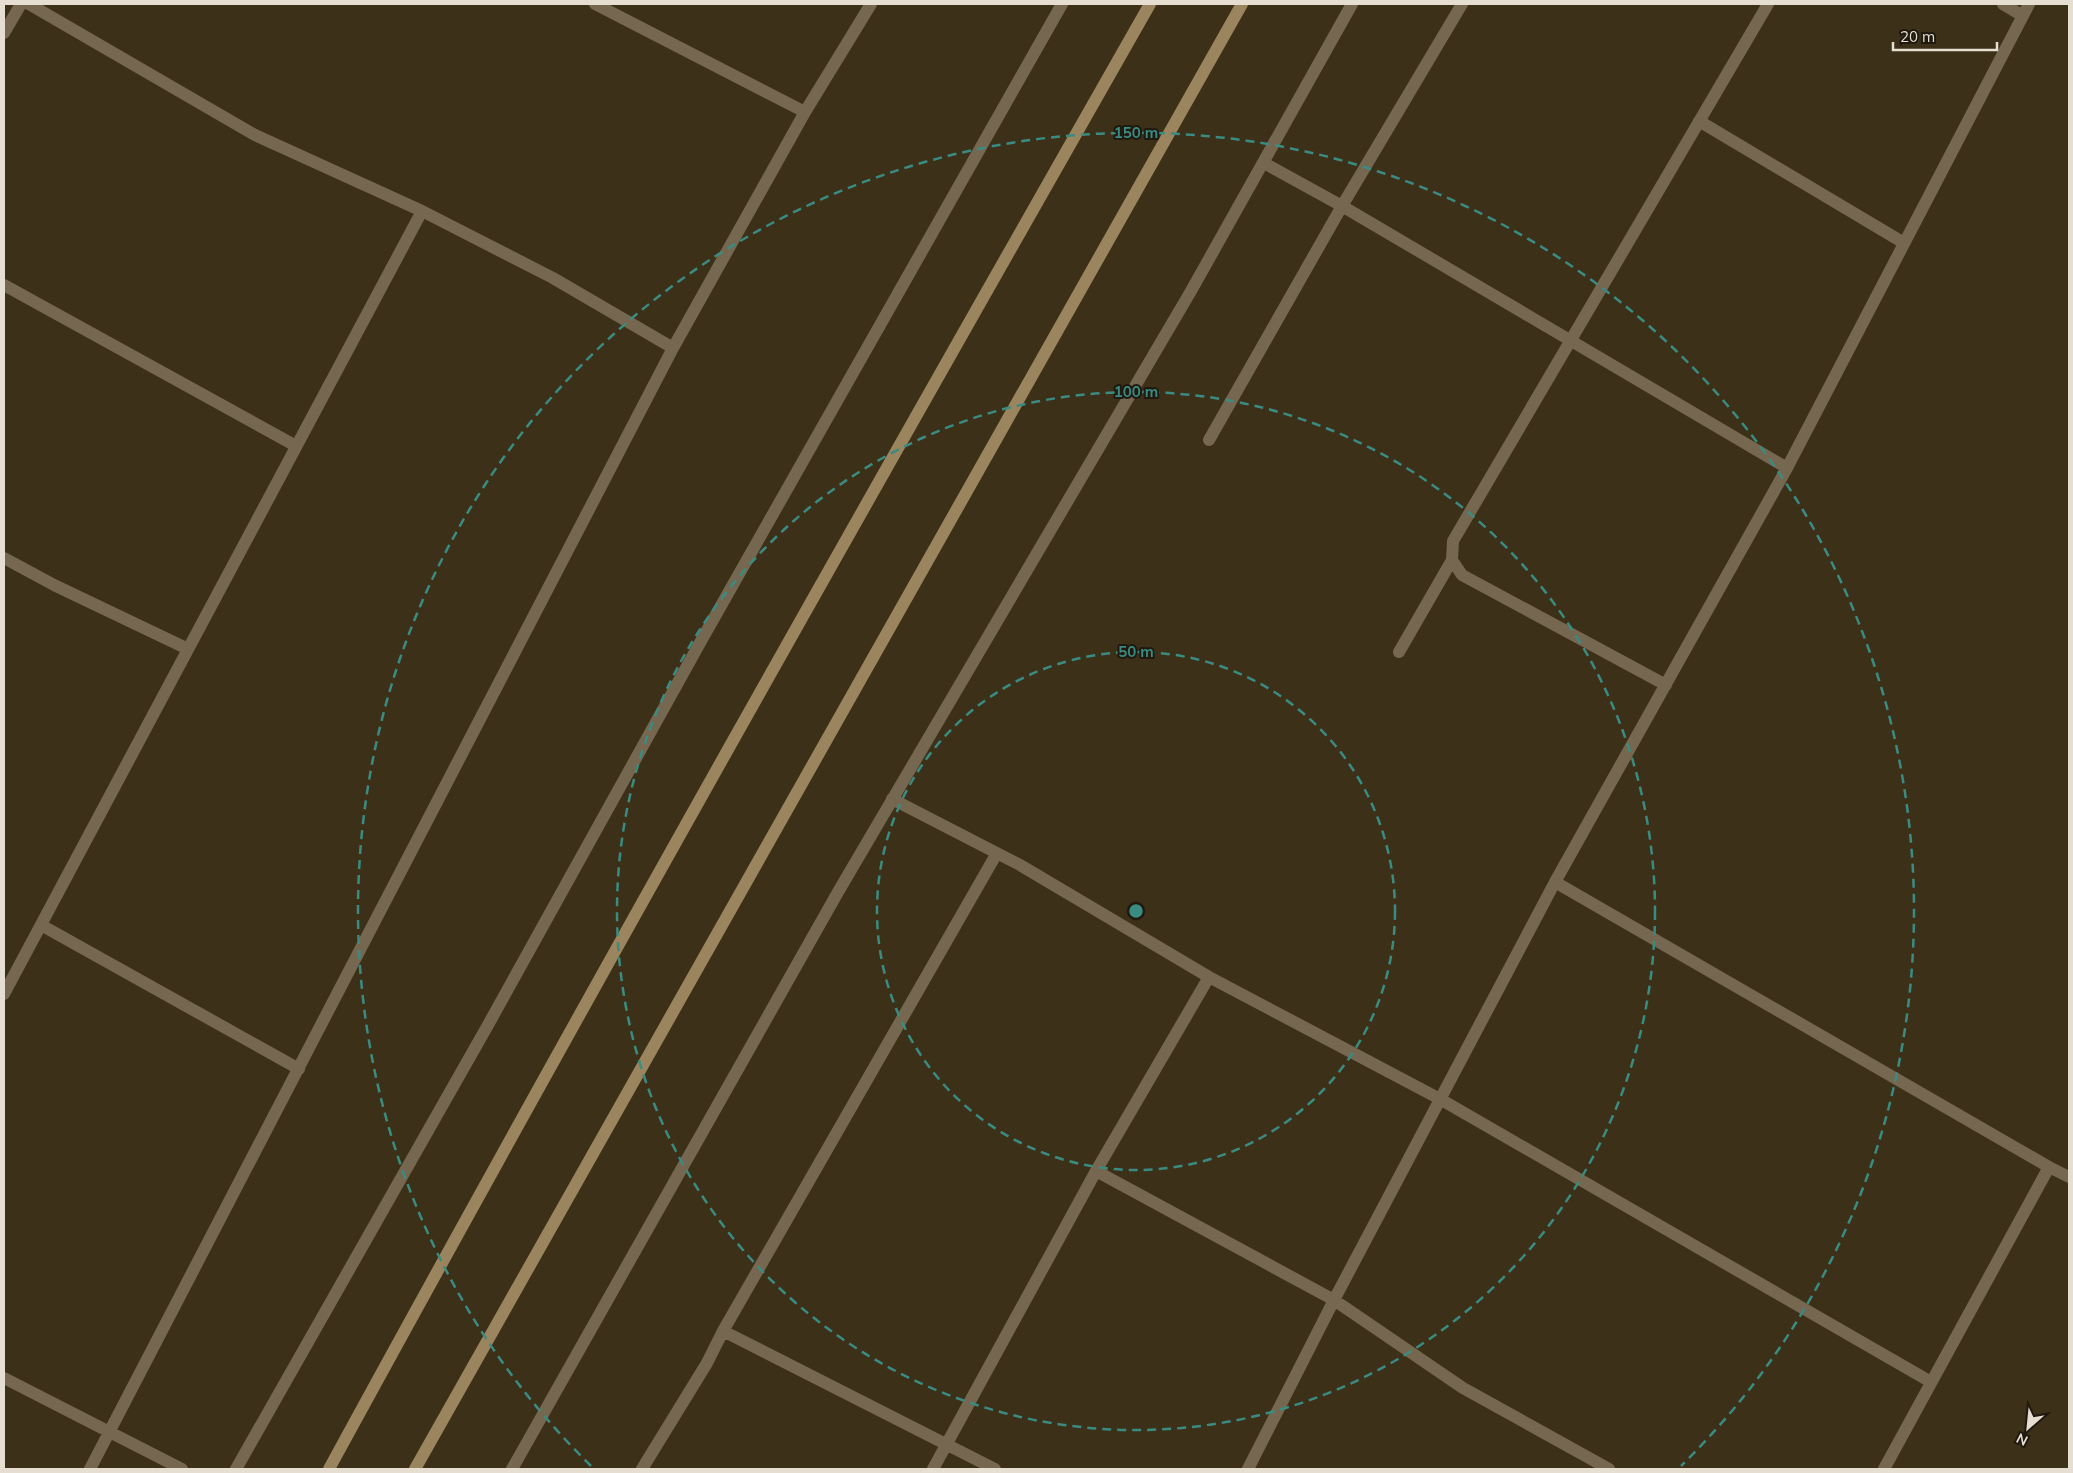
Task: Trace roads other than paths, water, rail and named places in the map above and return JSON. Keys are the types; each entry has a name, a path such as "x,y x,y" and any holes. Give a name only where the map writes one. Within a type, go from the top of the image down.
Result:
{"main road":[{"path":"329,1469 492,1170 687,821 1150,4"},
{"path":"416,1469 1242,4"}],"street":[{"path":"4,33 21,4"},
{"path":"28,4 255,135 422,211 553,278 673,348"},
{"path":"595,4 805,112"},
{"path":"90,1469 673,348 805,112 871,4"},
{"path":"236,1469 488,1025 701,641 1062,4"},
{"path":"512,1469 838,892 1191,291 1352,4"},
{"path":"1209,440 1342,206 1462,4"},
{"path":"1399,652 1452,560 1453,541 1569,340 1768,4"},
{"path":"2003,4 2023,16"},
{"path":"1248,1469 1334,1300 1555,882 1786,468 2029,4"},
{"path":"1699,121 1904,243"},
{"path":"1264,163 1342,206 1786,468"},
{"path":"4,994 422,211"},
{"path":"4,285 296,446"},
{"path":"4,558 54,585 188,648"},
{"path":"1452,560 1462,575 1666,685"},
{"path":"892,799 1020,865 1209,977 1440,1100 1932,1382"},
{"path":"642,1469 707,1363 723,1331 997,853"},
{"path":"1555,882 2069,1177"},
{"path":"40,925 299,1069"},
{"path":"933,1469 1096,1171 1209,977"},
{"path":"1884,1469 2049,1167"},
{"path":"1096,1171 1334,1300 1462,1388 1609,1469"},
{"path":"723,1331 995,1469"},
{"path":"4,1378 182,1469"}]}
